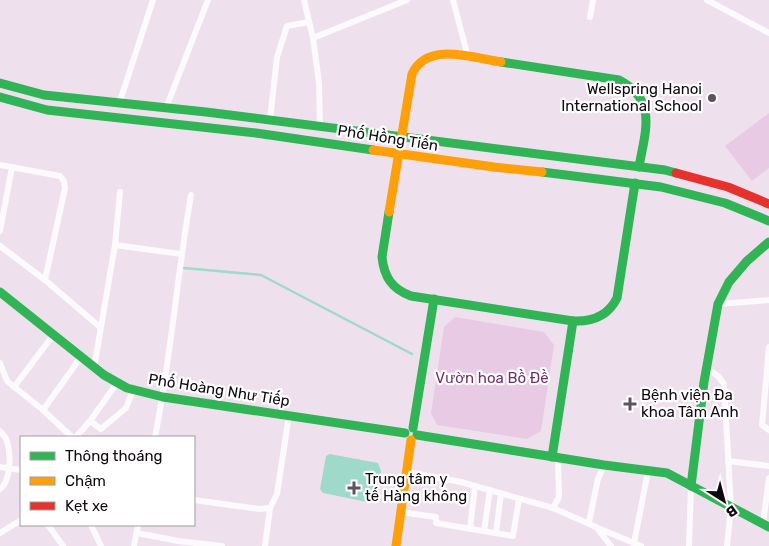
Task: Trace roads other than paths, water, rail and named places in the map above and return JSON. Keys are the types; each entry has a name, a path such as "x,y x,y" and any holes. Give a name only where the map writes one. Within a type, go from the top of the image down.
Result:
{"street":[{"path":"119,104 153,0"},
{"path":"166,108 208,0"},
{"path":"304,0 313,38 319,83 320,127"},
{"path":"313,38 407,0"},
{"path":"453,0 468,57"},
{"path":"590,17 593,0"},
{"path":"707,0 769,33"},
{"path":"270,120 277,56 287,26 308,22"},
{"path":"635,183 616,302 608,312 599,318 590,321 573,321 412,296 399,291 387,279 383,268 382,257 412,74 416,64 423,58 439,54 468,57 620,80 627,83 640,93 646,107 639,167"},
{"name":"Phố Hồng Tiến","path":"0,83 44,95 270,120 665,170 728,187 769,204"},
{"name":"Phố Hồng Tiến","path":"0,97 47,110 158,121 494,167 661,187 725,203 769,221"},
{"path":"0,165 60,176 64,181 65,188 46,280"},
{"path":"0,230 12,167"},
{"path":"94,368 115,245 120,192"},
{"path":"155,436 163,397 181,254 191,195"},
{"path":"689,546 691,486 706,368 718,304 735,275 747,261 769,242"},
{"path":"115,245 181,254"},
{"path":"0,246 46,280 100,327"},
{"name":"Phố Hoàng Như Tiếp","path":"0,292 94,368 117,383 133,390 163,397 667,473 766,525"},
{"path":"396,546 434,299"},
{"path":"718,304 769,300"},
{"path":"553,508 559,497 555,457 573,321"},
{"path":"14,387 54,334"},
{"path":"769,347 762,425 769,430"},
{"path":"43,410 81,357"},
{"path":"0,363 6,381"},
{"path":"706,368 718,376 724,384 731,507 727,546"},
{"path":"0,377 73,436"},
{"path":"75,436 90,421 117,383"},
{"path":"90,421 101,429 126,408 133,390"},
{"path":"265,546 270,508 277,494 289,415"},
{"path":"0,431 7,440 9,468 4,486 0,489"},
{"path":"728,461 769,466"},
{"path":"588,522 598,479 604,465"},
{"path":"0,467 20,470"},
{"path":"407,472 475,486 553,508 637,544 648,471"},
{"path":"766,525 769,478"},
{"path":"470,529 475,486"},
{"path":"484,531 490,490"},
{"path":"496,533 501,494"},
{"path":"400,512 436,517 436,523 512,536 519,499"},
{"path":"195,500 260,509 270,508"},
{"path":"0,533 20,521"},
{"path":"49,526 63,546"},
{"path":"92,526 102,546"},
{"path":"134,546 138,526"},
{"path":"596,527 611,546"},
{"path":"137,533 177,543 222,546"}],"waterway":[{"path":"184,268 261,275 412,354"}],"place":[{"name":"Wellspring Hanoi International School","path":"712,98"},
{"name":"Bệnh viện Đa khoa Tâm Anh","path":"630,404"},
{"name":"Trung tâm y tế Hàng không","path":"354,488"}],"park label":[{"name":"Vườn hoa Bồ Đề","path":"492,378"}]}
